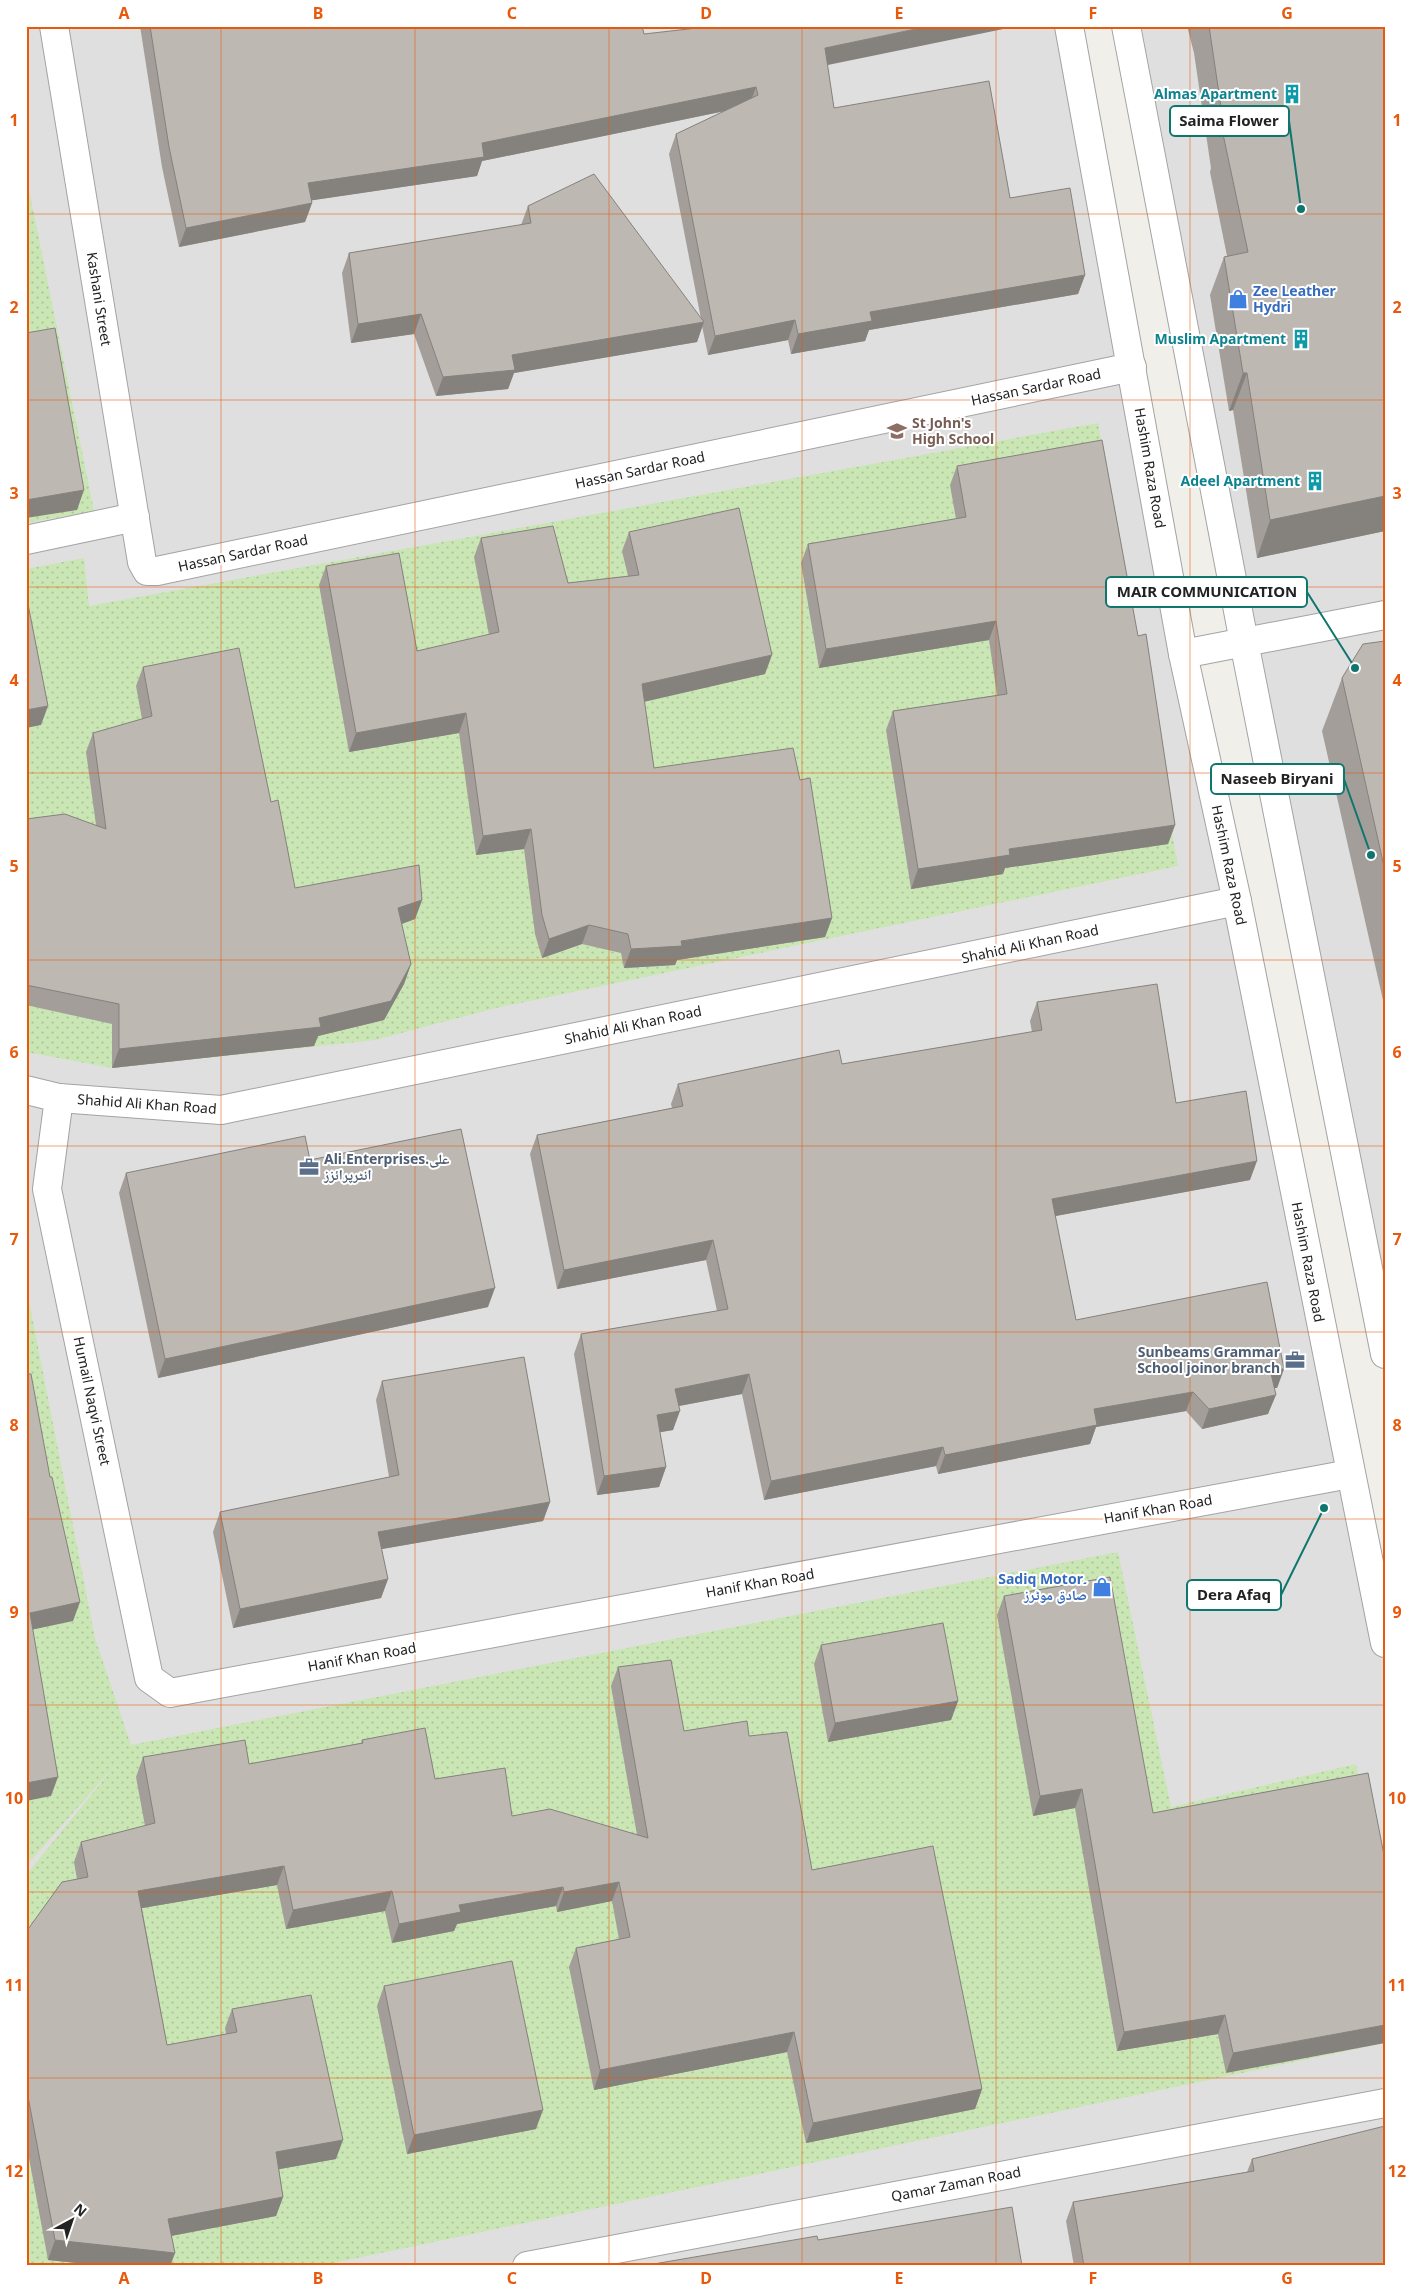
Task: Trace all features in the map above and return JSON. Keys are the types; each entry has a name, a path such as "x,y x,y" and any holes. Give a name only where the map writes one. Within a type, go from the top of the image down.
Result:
{"street":[{"name":"Kashani Street","path":"54,26 142,562 147,571"},
{"name":"Hashim Raza Road","path":"1069,26 1183,654 1237,901 1385,1643"},
{"path":"1126,26 1244,642 1385,1354"},
{"name":"Hassan Sardar Road","path":"147,571 177,567 1132,367"},
{"path":"26,540 135,517"},
{"path":"1183,654 1385,615"},
{"name":"Shahid Ali Khan Road","path":"26,1090 59,1098 221,1110 1237,901"},
{"name":"Humail Naqvi Street","path":"59,1098 48,1189 149,1678 170,1693"},
{"name":"Hanif Khan Road","path":"170,1693 1350,1474"},
{"name":"Qamar Zaman Road","path":"527,2266 1385,2103"}],"shaded area":[{"path":"26,26 1065,26 1385,1668 1385,2266 26,2266"},
{"path":"1136,26 1385,26 1385,1331"}],"green space":[{"path":"26,175 94,511 26,523"},
{"path":"1098,423 1178,866 496,1008 375,1040 112,1068 26,1052 26,569 84,558 89,606"},
{"path":"26,1286 95,1638 131,1745 1118,1552 1171,1807 1356,1764 1385,1914 1385,2043 319,2266 26,2266 26,1875 118,1762 26,1866"}],"building":[{"path":"150,26 642,26 644,34 715,26 930,26 825,48 834,108 989,81 1010,198 1070,188 1085,275 870,312 872,321 798,334 795,320 715,336 676,134 758,95 756,87 482,143 484,157 308,183 312,203 186,228 169,147"},
{"path":"1209,26 1385,26 1385,496 1270,520 1247,373 1243,373 1224,257 1248,252 1223,134 1225,134"},
{"path":"594,174 704,322 512,355 515,370 443,377 421,314 358,324 349,253 531,223 528,206"},
{"path":"55,328 84,490 26,500 26,333"},
{"path":"1102,440 1138,636 1146,634 1175,825 1009,849 1010,855 918,869 893,711 1007,694 996,621 826,649 808,544 966,517 957,466"},
{"path":"739,508 772,655 642,684 654,768 793,748 800,780 810,778 832,918 681,941 682,946 631,949 628,934 589,925 549,939 542,915 531,829 483,836 466,713 356,733 326,566 399,553 417,651 499,632 481,538 553,526 568,583 639,575 629,532"},
{"path":"26,594 48,706 26,710"},
{"path":"1385,641 1385,871 1342,678 1363,644"},
{"path":"239,648 271,802 278,800 295,888 419,865 422,900 398,908 411,964 391,1001 319,1018 321,1027 119,1049 119,1004 26,985 26,819 65,814 106,829 93,733 152,716 143,667"},
{"path":"1157,984 1176,1103 1246,1091 1257,1161 1052,1199 1076,1320 1267,1282 1284,1369 1270,1369 1276,1395 1209,1409 1193,1392 1094,1409 1097,1425 945,1455 943,1447 771,1481 749,1374 675,1389 680,1411 657,1415 666,1467 604,1476 581,1334 728,1309 713,1240 564,1270 537,1135 683,1106 678,1084 839,1050 842,1064 1042,1030 1037,1002"},
{"path":"461,1129 495,1288 165,1359 126,1173 305,1136 310,1160"},
{"path":"524,1357 550,1502 378,1532 388,1579 240,1609 220,1512 399,1475 382,1381"},
{"path":"26,1374 31,1374 50,1477 52,1477 80,1602 30,1613 58,1777 26,1783"},
{"path":"1110,1577 1153,1813 1368,1773 1385,1860 1385,2025 1233,2053 1225,2015 1124,2032 1082,1789 1040,1796 1004,1596"},
{"path":"943,1623 958,1701 835,1723 821,1645"},
{"path":"671,1660 684,1731 747,1721 749,1736 787,1732 812,1870 933,1846 982,2089 813,2123 794,2032 600,2070 576,1948 630,1937 619,1882 564,1892 563,1887 459,1905 461,1912 399,1924 392,1891 293,1910 284,1866 138,1891 167,2045 237,2032 232,2009 311,1995 343,2140 276,2152 283,2197 168,2219 175,2253 55,2240 26,2086 26,1932 62,1882 88,1877 81,1842 155,1823 143,1757 245,1740 249,1764 363,1743 362,1740 425,1728 435,1779 505,1768 512,1816 550,1809 648,1838 618,1667"},
{"path":"512,1961 543,2110 414,2135 384,1986"},
{"path":"1385,2126 1385,2266 1084,2266 1073,2202 1254,2171 1252,2159"},
{"path":"1012,2207 1022,2266 642,2266 817,2236 818,2240"}],"place":[{"name":"Almas Apartment","path":"1292,94"},
{"name":"Saima Flower","path":"1301,209"},
{"name":"Zee Leather Hydri","path":"1238,299"},
{"name":"Muslim Apartment","path":"1301,339"},
{"name":"St John's High School","path":"897,431"},
{"name":"Adeel Apartment","path":"1315,481"},
{"name":"MAIR COMMUNICATION","path":"1355,668"},
{"name":"Naseeb Biryani","path":"1371,855"},
{"name":"Ali.Enterprises.علی انٹرپرائزز","path":"309,1167"},
{"name":"Sunbeams Grammar School joinor branch","path":"1295,1360"},
{"name":"Dera Afaq","path":"1324,1508"},
{"name":"Sadiq Motor۔ صادق موٹرز","path":"1102,1587"}]}
